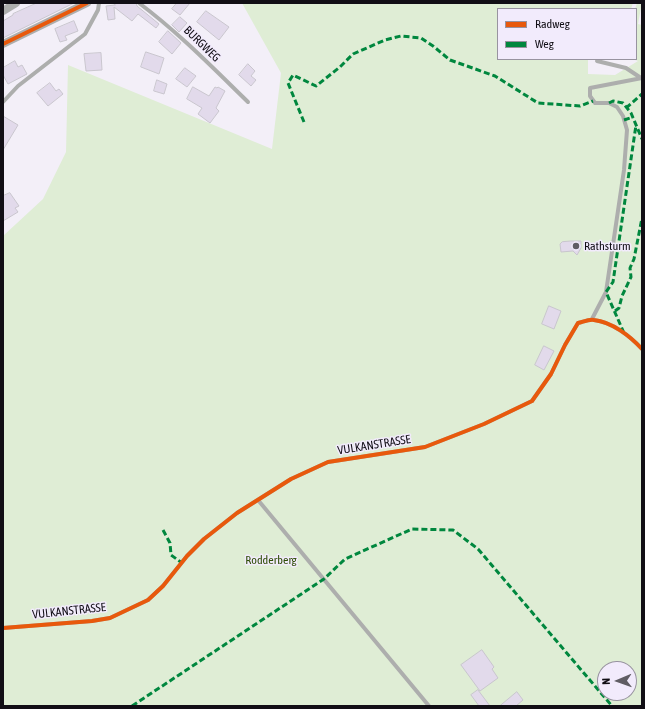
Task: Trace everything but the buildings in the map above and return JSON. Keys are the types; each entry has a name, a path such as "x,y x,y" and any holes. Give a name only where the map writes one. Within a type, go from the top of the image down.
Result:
{"street":[{"path":"3,11 16,3"},
{"path":"3,44 87,3"}],"lane":[{"path":"3,102 18,86 86,34 98,10 99,3"},
{"name":"BURGWEG","path":"139,3 164,21 248,102"},
{"path":"597,60 626,68 641,78"},
{"path":"641,78 590,88 590,96 595,103 609,103 617,107 624,116 626,130 624,170 606,292 592,319 602,322 624,333 642,349"},
{"name":"VULKANSTRASSE","path":"3,628 92,621 110,618 148,600 163,586 187,556 204,539 237,513 291,479 328,462 425,447 484,424 532,401 551,374 578,323 592,319"},
{"path":"258,500 428,706"}],"green space":[{"name":"Rodderberg","path":"242,3 633,3 631,8 497,8 497,60 588,60 588,74 615,75 638,61 635,60 637,60 637,8 635,8 637,3 642,3 638,24 642,25 642,706 3,706 3,236 43,199 66,152 68,65 272,149 281,73"}],"marked path":[{"path":"304,122 288,83 293,75 316,86 340,67 353,54 385,40 401,36 421,38 450,60 495,76 538,103 580,106 593,101"},
{"path":"626,108 642,94"},
{"path":"609,103 613,101 623,103 631,113 642,139"},
{"path":"624,120 633,117"},
{"path":"624,333 606,292 613,282 636,125"},
{"path":"615,311 619,308 622,296 631,277 630,268 634,259 642,218"},
{"path":"132,706 324,579 345,559 412,529 453,530 478,549 612,706"},
{"path":"163,530 170,543 171,555 182,563"}],"cycle path":[{"path":"3,44 87,3"},
{"path":"3,628 92,621 110,618 148,600 163,586 187,556 204,539 237,513 291,479 328,462 425,447 484,424 532,401 551,374 578,323 588,320 601,321 614,327 632,339 642,349"}],"place":[{"name":"Rathsturm","path":"576,246"}]}
